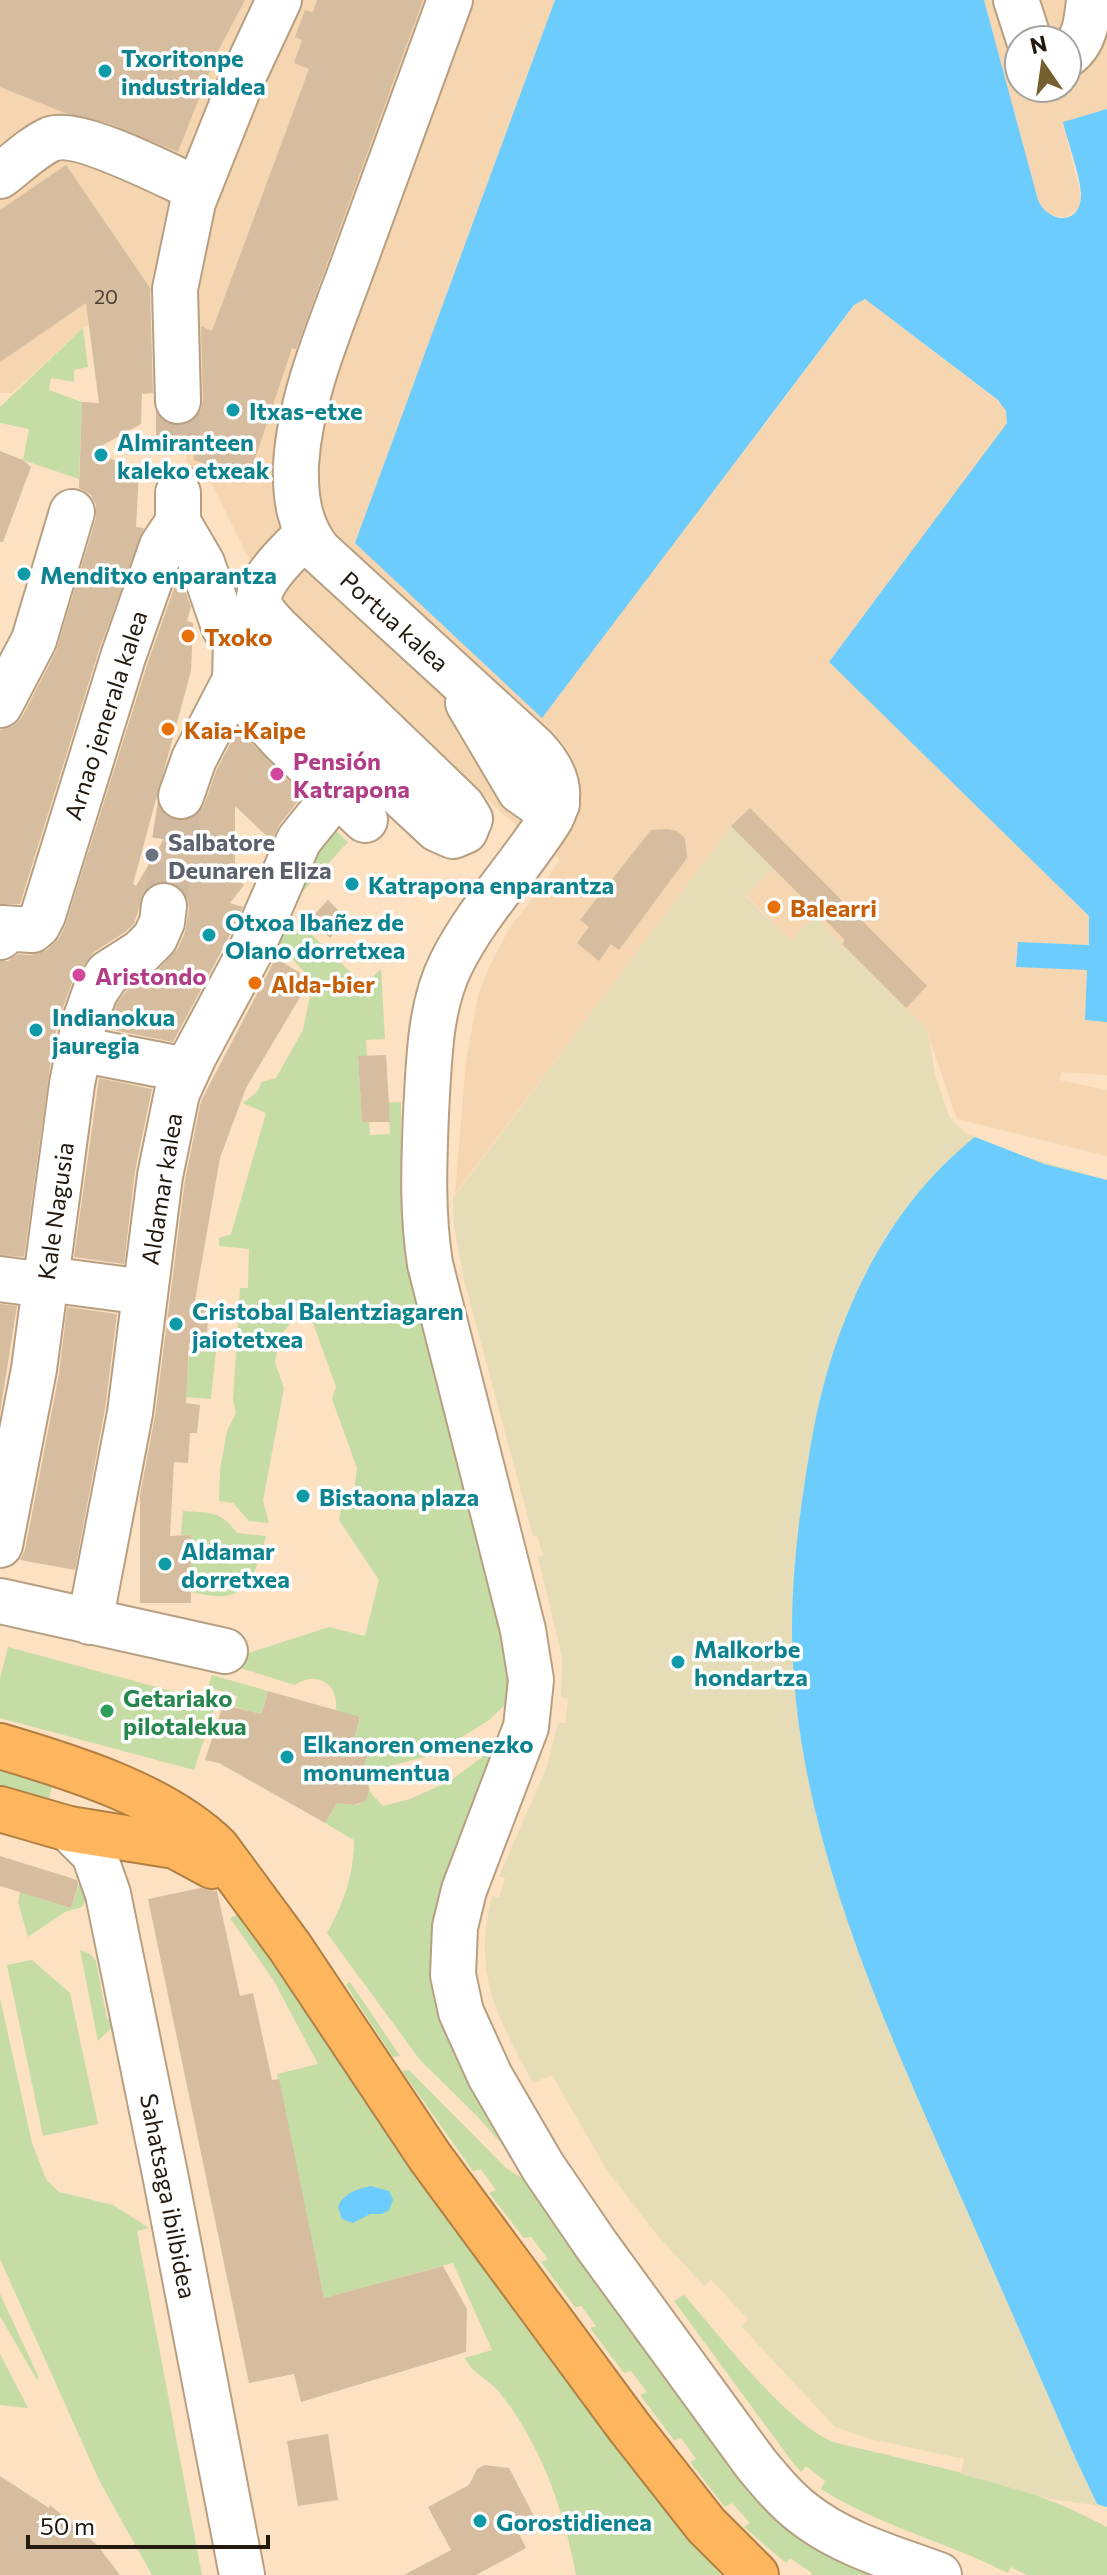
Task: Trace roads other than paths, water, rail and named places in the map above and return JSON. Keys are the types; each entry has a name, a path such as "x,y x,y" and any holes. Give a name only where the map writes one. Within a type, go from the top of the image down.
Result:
{"highway":[{"path":"0,1746 84,1773 137,1796 203,1835 231,1864 430,2157 594,2380 706,2525 756,2575"},
{"path":"84,1773 100,1799 112,1837"},
{"path":"0,1809 69,1829 181,1848 206,1862 258,1902"}],"street":[{"path":"178,401 175,289 197,189 279,0"},
{"name":"Portua kalea","path":"450,0 328,333 308,397 296,467 297,495 307,534 324,556 446,666 520,791 536,802 557,804 545,827 459,950 444,981 428,1070 426,1235 434,1282 517,1606 531,1680 530,1707 520,1745 456,1919 452,1945 453,1975 464,2022 490,2076 543,2167 640,2307 770,2481 805,2515 831,2531 863,2547 939,2575"},
{"path":"1016,0 1024,24"},
{"path":"1083,28 1089,0"},
{"path":"0,176 40,145 66,137 91,143 197,189"},
{"name":"Arnao jenerala kalea","path":"12,934 35,927 43,915 124,653 178,508 200,558 236,661"},
{"path":"0,705 34,640 72,512"},
{"path":"181,796 236,661 437,829 450,835 460,835 465,831 470,819 462,806 276,627 262,609 259,596 265,583 307,534"},
{"name":"Aldamar kalea","path":"90,1622 130,1413 168,1134 177,1093 252,948 299,840 351,807 252,709 242,696 236,661"},
{"name":"Kale Nagusia","path":"0,1545 34,1369 78,1049 99,985 112,970 152,942 160,928 164,906"},
{"path":"78,1049 187,1070"},
{"path":"0,1279 145,1292"},
{"path":"0,1601 225,1651"},
{"name":"Sahatsaga ibilbidea","path":"69,1829 98,1862 115,1924 242,2575"},
{"path":"112,1837 119,1874 115,1924"},
{"path":"115,1924 133,1869 151,1855 181,1848"}],"water":[{"path":"555,0 984,0 1003,70 1003,104 1012,104 1038,200 1055,217 1069,217 1075,213 1081,197 1063,122 1107,109 1107,1022 1085,1020 1087,970 1016,967 1018,942 1089,945 1089,916 829,662 1007,423 1006,411 998,400 865,299 854,305 542,718 355,543"},
{"path":"975,1137 1044,1164 1107,1180 1107,2507 1097,2504 1075,2457 863,1965 821,1834 796,1699 792,1630 798,1533 812,1438 833,1353 866,1272 888,1234 942,1166"},
{"path":"371,2186 389,2191 393,2200 389,2210 382,2214 370,2214 353,2223 342,2219 338,2207 343,2198"}],"tunnel":[{"path":"178,401 178,493"},
{"path":"164,906 181,796"}],"place":[{"name":"Txoritonpe industrialdea","path":"105,71"},
{"name":"Itxas-etxe","path":"233,410"},
{"name":"Almiranteen kaleko etxeak","path":"101,455"},
{"name":"Menditxo enparantza","path":"24,574"},
{"name":"Txoko","path":"188,636"},
{"name":"Kaia-Kaipe","path":"168,729"},
{"name":"Pensión Katrapona","path":"277,774"},
{"name":"Salbatore Deunaren Eliza","path":"152,855"},
{"name":"Katrapona enparantza","path":"352,884"},
{"name":"Balearri","path":"774,907"},
{"name":"Otxoa Ibañez de Olano dorretxea","path":"209,935"},
{"name":"Aristondo","path":"79,975"},
{"name":"Alda-bier","path":"255,983"},
{"name":"Indianokua jauregia","path":"36,1030"},
{"name":"Cristobal Balentziagaren jaiotetxea","path":"176,1324"},
{"name":"Bistaona plaza","path":"303,1496"},
{"name":"Aldamar dorretxea","path":"165,1564"},
{"name":"Malkorbe hondartza","path":"678,1662"},
{"name":"Getariako pilotalekua","path":"107,1711"},
{"name":"Elkanoren omenezko monumentua","path":"287,1757"},
{"name":"Gorostidienea","path":"480,2521"}]}
